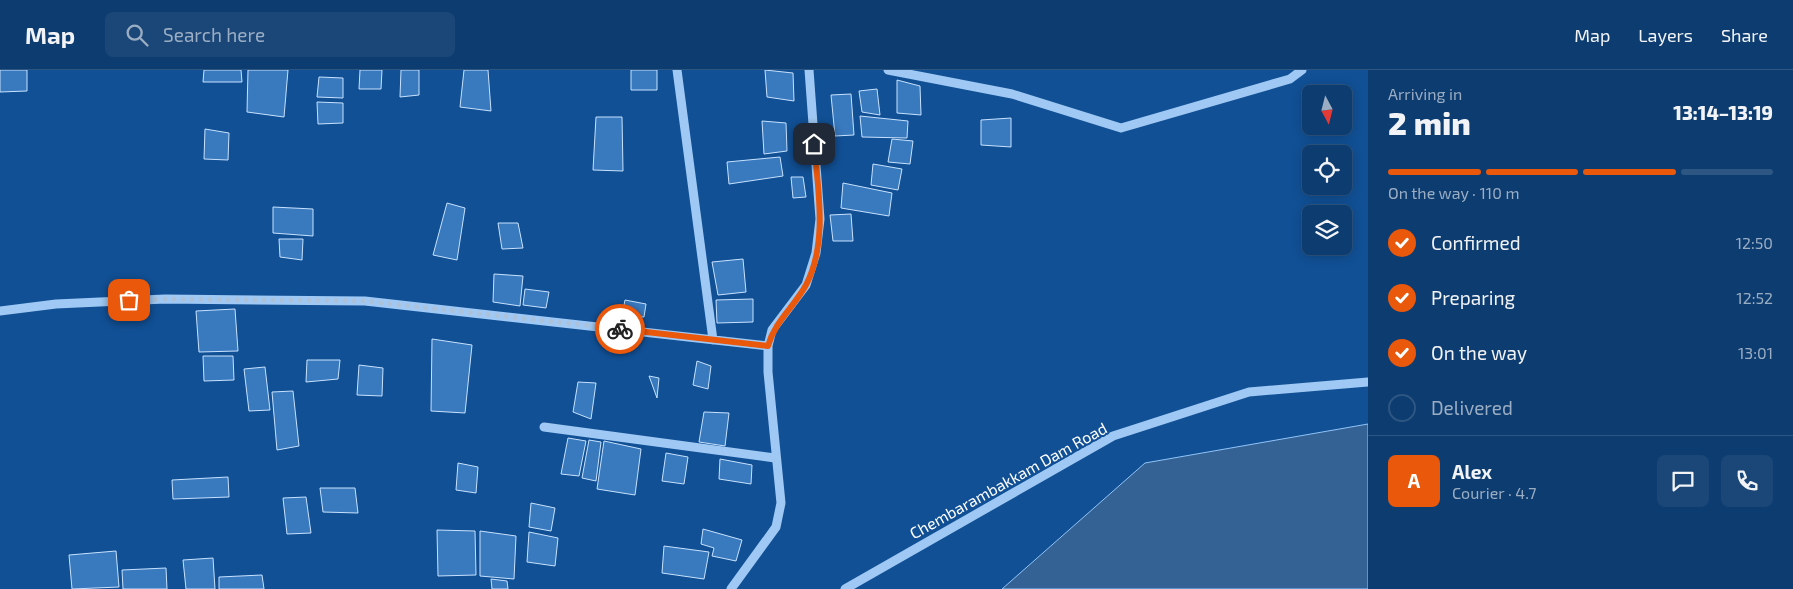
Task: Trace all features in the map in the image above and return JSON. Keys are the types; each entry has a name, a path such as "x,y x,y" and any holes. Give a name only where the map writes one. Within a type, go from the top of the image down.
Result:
{"street":[{"path":"677,70 713,340"},
{"path":"730,589 762,549 776,527 781,503 775,458 768,372 768,346 772,330 806,284 816,254 820,219 809,70"},
{"path":"888,70 1012,94 1121,128 1290,79 1302,70"},
{"path":"0,311 56,304 165,299 365,301 768,346"},
{"name":"Chembarambakkam Dam Road","path":"845,589 1114,436 1249,392 1368,382"},
{"path":"544,427 775,458"}],"water":[{"path":"1368,424 1368,589 1002,589 1145,463"}],"building":[{"path":"0,70 27,70 27,91 0,92"},
{"path":"204,70 241,70 242,82 203,82"},
{"path":"248,70 288,70 284,117 247,112"},
{"path":"360,70 382,70 381,89 359,89"},
{"path":"401,70 419,70 419,95 400,97"},
{"path":"464,70 488,70 491,111 460,107"},
{"path":"631,70 657,70 657,90 631,90"},
{"path":"765,70 793,73 794,101 767,97"},
{"path":"319,77 343,78 343,98 317,97"},
{"path":"897,80 920,86 921,115 897,113"},
{"path":"877,89 880,115 862,112 859,91"},
{"path":"851,94 854,135 835,136 831,95"},
{"path":"317,102 343,103 343,123 318,124"},
{"path":"860,116 908,121 907,138 862,137"},
{"path":"596,117 622,117 623,171 593,170"},
{"path":"1011,118 1011,147 981,145 981,120"},
{"path":"762,121 786,123 787,151 764,154"},
{"path":"205,129 229,133 228,160 204,159"},
{"path":"892,139 913,141 910,164 888,162"},
{"path":"780,157 783,176 729,184 727,162"},
{"path":"873,164 902,169 898,190 871,185"},
{"path":"791,177 803,177 806,197 793,198"},
{"path":"843,183 892,193 889,216 841,208"},
{"path":"447,203 465,208 457,260 433,255"},
{"path":"273,207 313,209 313,236 273,233"},
{"path":"851,214 853,241 833,241 830,215"},
{"path":"498,223 518,223 523,248 502,249"},
{"path":"279,239 303,239 302,260 280,257"},
{"path":"743,259 746,292 718,295 712,262"},
{"path":"494,274 523,276 520,306 493,302"},
{"path":"525,289 549,292 546,308 523,305"},
{"path":"753,299 753,322 717,323 716,300"},
{"path":"625,300 646,304 644,317 622,315"},
{"path":"235,309 238,351 199,352 196,311"},
{"path":"432,339 472,345 465,413 431,411"},
{"path":"203,356 233,356 234,380 204,381"},
{"path":"307,360 340,360 338,379 306,382"},
{"path":"697,361 711,366 708,389 693,385"},
{"path":"359,365 383,368 382,396 357,395"},
{"path":"265,367 270,410 249,411 244,369"},
{"path":"649,376 659,378 657,398"},
{"path":"578,382 596,383 591,419 573,412"},
{"path":"293,391 299,446 277,450 272,392"},
{"path":"704,412 729,413 725,446 699,442"},
{"path":"568,438 586,441 579,476 561,474"},
{"path":"589,440 601,442 596,481 582,478"},
{"path":"604,441 641,449 635,495 597,489"},
{"path":"666,453 688,457 684,484 662,481"},
{"path":"720,459 752,465 751,484 719,479"},
{"path":"458,463 478,467 476,493 456,490"},
{"path":"228,477 229,497 173,499 172,480"},
{"path":"320,488 355,488 358,513 323,512"},
{"path":"306,497 311,533 287,534 283,498"},
{"path":"531,503 555,508 551,531 529,527"},
{"path":"703,529 742,540 736,561 712,556 714,548 701,544"},
{"path":"437,530 475,531 476,575 438,576"},
{"path":"480,531 516,536 514,579 480,576"},
{"path":"529,532 558,538 555,566 527,562"},
{"path":"664,546 709,552 704,579 662,573"},
{"path":"116,551 119,587 72,589 69,555"},
{"path":"213,558 215,589 186,589 183,560"},
{"path":"166,568 167,589 123,589 122,570"},
{"path":"262,575 264,589 219,589 219,577"},
{"path":"491,579 507,581 508,589 492,589"}],"way so far":[{"path":"129,300 365,301 620,329"}],"route":[{"path":"620,329 768,346 772,330 806,284 816,254 820,219 814,144"}]}
